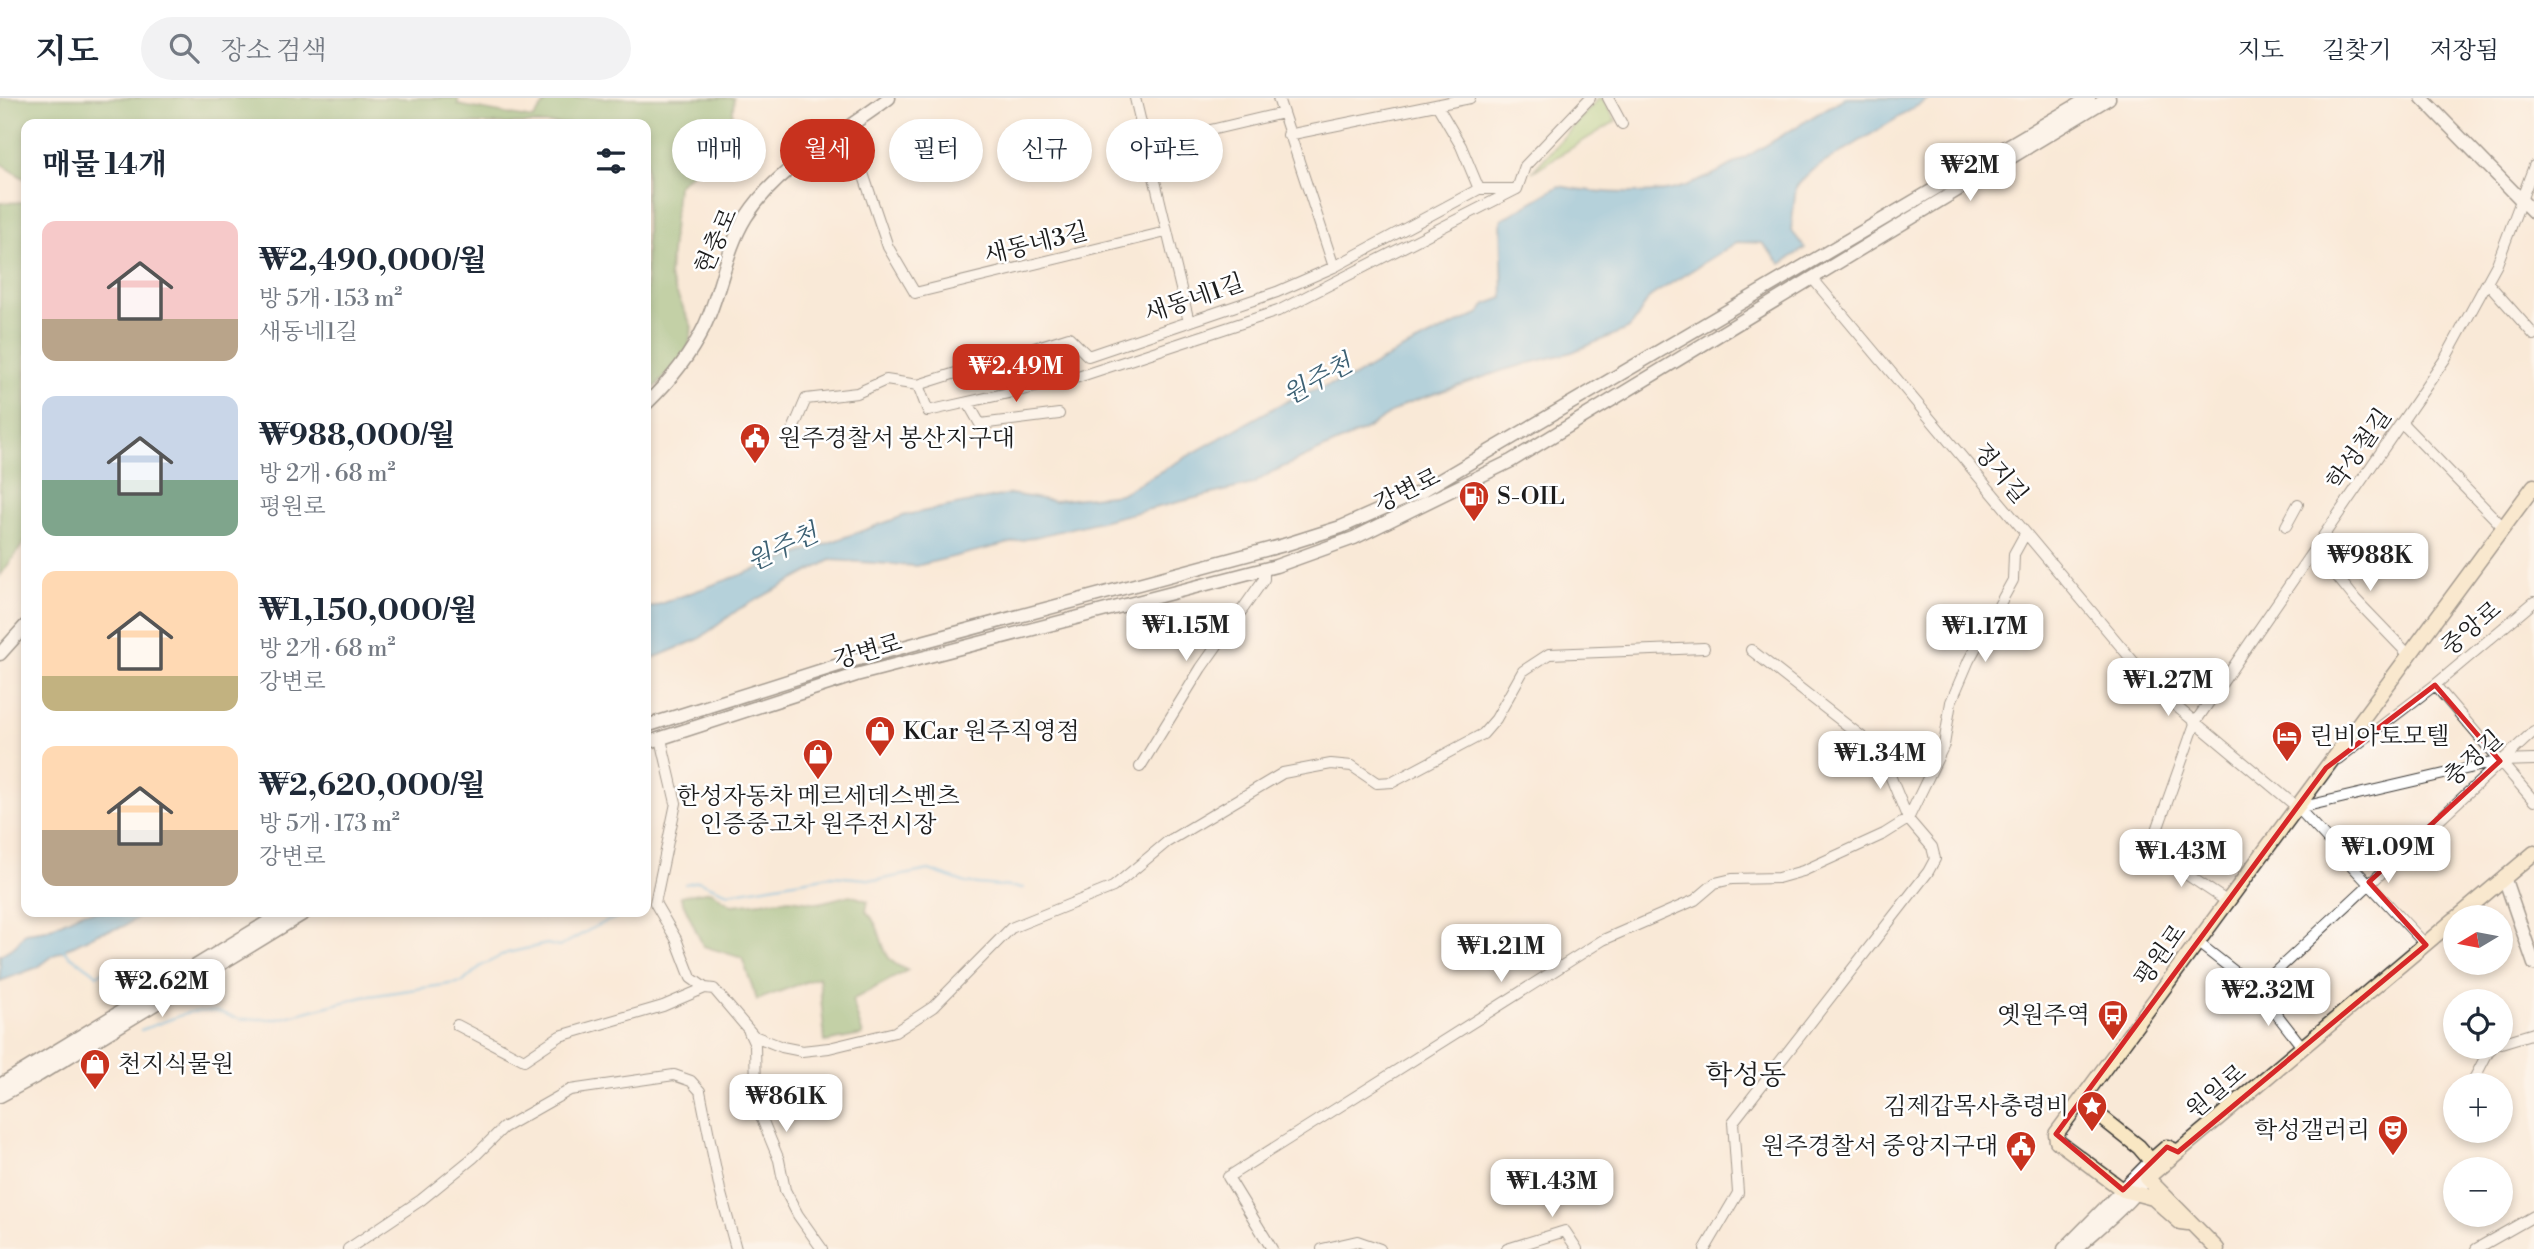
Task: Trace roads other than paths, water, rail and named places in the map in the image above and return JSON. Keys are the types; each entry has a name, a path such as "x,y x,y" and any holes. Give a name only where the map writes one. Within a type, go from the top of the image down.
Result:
{"main road":[{"name":"평원로","path":"2127,1192 2056,1138 2197,942 2298,808 2407,654 2534,486"},
{"name":"원일로","path":"2472,905 2534,853"},
{"name":"원일로","path":"2147,1178 2443,930"},
{"path":"2081,1101 2139,1147 2151,1161 2167,1147 2178,1152"},
{"path":"2147,1178 2186,1216 2188,1223 2217,1249"},
{"path":"2127,1192 2153,1198 2180,1222 2188,1223"}],"street":[{"name":"현충로","path":"861,119 889,98"},
{"path":"1135,98 1140,119"},
{"path":"1278,98 1288,135 1334,267"},
{"path":"1288,135 1470,98"},
{"path":"918,385 928,411 968,403 1075,378 1278,311 1517,188 1525,166 1590,98"},
{"path":"1608,98 1622,124"},
{"name":"강변로","path":"651,724 851,661 1273,548 1341,527 1420,492 2089,98"},
{"name":"강변로","path":"651,741 856,675 1264,569 1354,538 1500,467 2109,98"},
{"path":"2422,98 2534,214"},
{"path":"1437,105 1461,146 1479,189"},
{"path":"1223,127 1283,113"},
{"name":"학성철길","path":"2228,902 2150,850 2196,721 2314,548 2403,424 2488,283 2534,166"},
{"name":"현충로","path":"651,398 681,364 704,326 745,219 763,194 780,178"},
{"name":"새동네3길","path":"866,182 888,247 915,293 1166,232"},
{"path":"1155,182 1189,322"},
{"name":"새동네1길","path":"789,439 806,399 857,393 886,380 918,385 1069,337 1088,356 1277,292 1334,267 1479,189 1517,188"},
{"path":"1804,268 1813,279"},
{"name":"정지길","path":"1813,279 2159,692 2298,808 2426,945"},
{"path":"2488,283 2534,335"},
{"path":"968,403 980,424 1059,414"},
{"path":"2403,424 2504,528"},
{"path":"2286,526 2298,504"},
{"path":"1272,1249 1228,1177 1603,940 1695,900 1715,883 1732,879 1778,878 1802,871 1884,834 1908,819 1930,768 1944,745 1951,702 1969,660 2013,580 2014,554 2025,534"},
{"path":"2314,548 2356,600 2407,654"},
{"path":"1140,767 1201,668 1264,579 1264,569"},
{"name":"중앙로","path":"2326,768 2435,685 2534,602"},
{"path":"0,654 21,631"},
{"path":"651,724 661,738 676,803 655,902 676,939 691,978 705,988 714,989 754,1036 802,1051 864,1041 895,1032 933,1007 1011,928 1113,887 1167,842 1283,773 1331,764 1352,766 1377,783 1393,782 1483,734 1496,719 1523,671 1549,654 1704,648"},
{"path":"1751,650 1881,751 1930,768"},
{"name":"중앙로","path":"2435,685 2534,801"},
{"name":"충정길","path":"2257,989 2534,731"},
{"path":"1704,1249 1738,1193 1733,1122 1928,872 1935,859 1932,846 1908,819 1881,751"},
{"path":"2298,808 2500,761 2534,761"},
{"path":"2504,877 2534,963"},
{"path":"0,1085 276,917"},
{"path":"0,1096 298,917"},
{"path":"2197,942 2257,989 2303,1048"},
{"path":"457,1025 524,1060 560,1036 663,1006 705,988"},
{"path":"747,1027 755,1045 756,1091 760,1114 775,1150 786,1190 798,1215 822,1249"},
{"path":"2513,1039 2534,1033"},
{"path":"351,1248 421,1200 474,1157 503,1128 546,1102 570,1090 674,1074 691,1081 700,1091 736,1249"},
{"path":"2147,1178 2151,1161"},
{"path":"2064,1249 2127,1192 2151,1161"},
{"name":"원일로","path":"2076,1249 2127,1192 2147,1178"},
{"path":"2476,1249 2534,1216"},
{"path":"1507,1249 1565,1231 1577,1249"},
{"path":"1322,1249 1357,1241 1380,1249"}],"water":[{"path":"1845,98 1930,98 1811,171 1796,187 1791,230 1805,248 1781,264 1762,243 1737,242 1651,296 1628,329 1572,352 1504,370 1405,404 1363,431 1272,472 1253,484 916,566 831,560 739,609 699,639 651,659 651,607 906,515 1010,494 1054,501 1120,494 1281,404 1352,378 1399,351 1480,313 1486,304 1503,298 1501,220 1559,186 1599,192 1665,191 1707,177 1755,152"},
{"path":"73,917 139,917 122,927 98,933 54,955 38,967 0,981 0,955 15,946 25,933 46,930"}],"waterway":[{"path":"685,884 698,881 728,893 831,876 878,880 929,870 966,883 1023,888"},
{"path":"141,1030 190,1012 216,1011 239,1019 278,1019 363,997 463,982 481,966 507,953 547,944 559,947 600,924 619,917"},
{"path":"62,948 97,975 105,970 111,978"}],"place":[{"name":"원주경찰서 봉산지구대","path":"755,465"},
{"name":"S-OIL","path":"1474,523"},
{"name":"KCar 원주직영점","path":"880,758"},
{"name":"린비아토모텔","path":"2287,763"},
{"name":"한성자동차 메르세데스벤츠 인증중고차 원주전시장","path":"818,781"},
{"name":"옛원주역","path":"2113,1042"},
{"name":"천지식물원","path":"95,1091"},
{"name":"김제갑목사충령비","path":"2092,1133"},
{"name":"학성갤러리","path":"2393,1157"},
{"name":"원주경찰서 중앙지구대","path":"2021,1173"}],"district":[{"name":"학성동","path":"1746,1074"}],"water label":[{"name":"원주천","path":"1317,379"},
{"name":"원주천","path":"782,547"}]}
